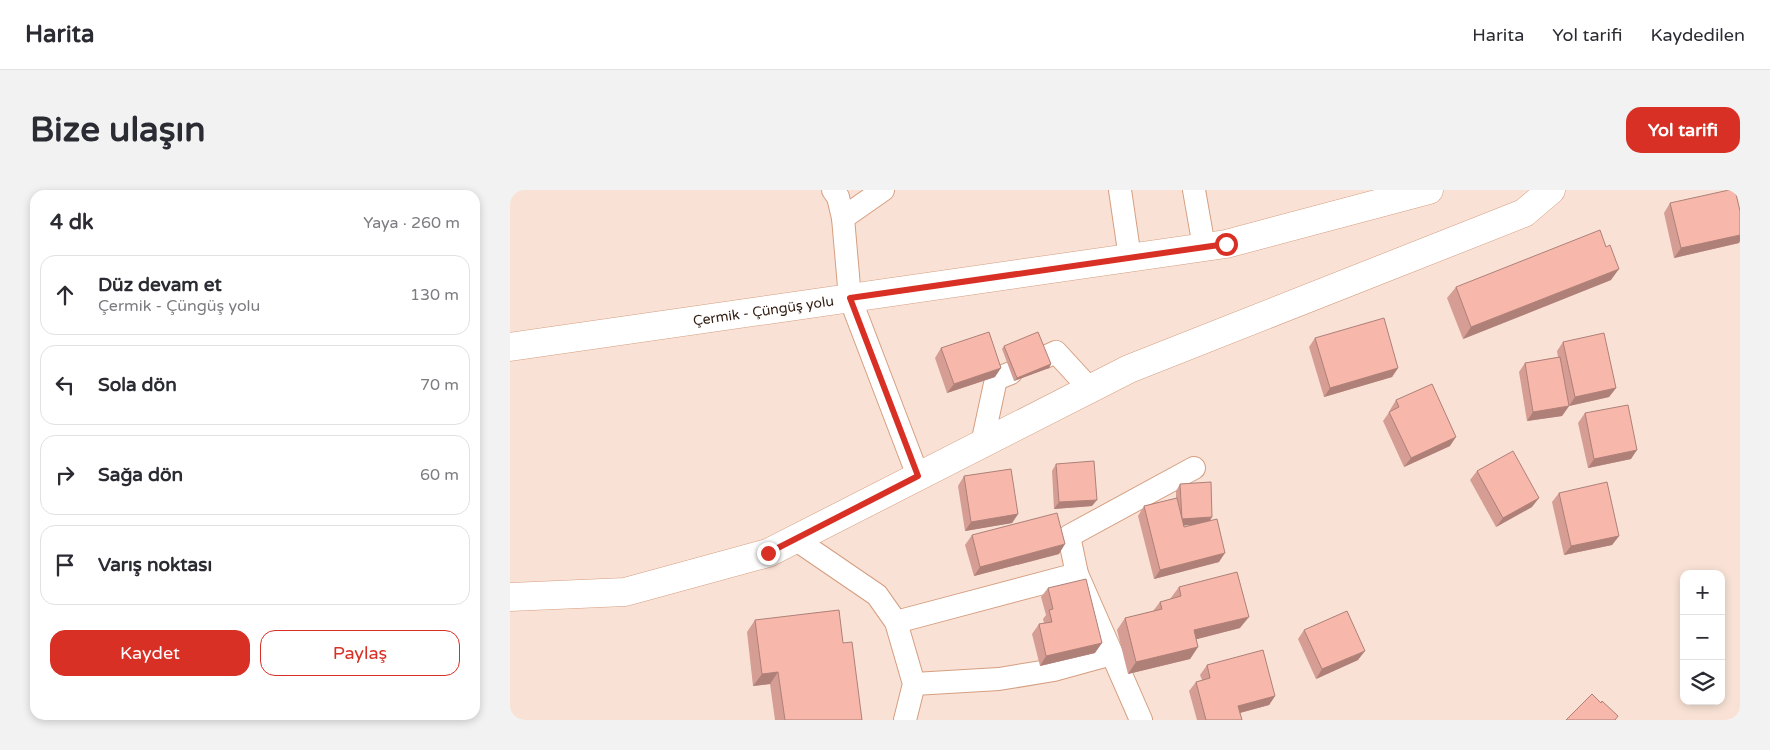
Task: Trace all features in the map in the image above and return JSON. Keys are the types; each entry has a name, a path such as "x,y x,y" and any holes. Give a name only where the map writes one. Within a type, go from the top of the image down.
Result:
{"main road":[{"name":"Çermik - Çüngüş yolu","path":"510,347 1226,244 1429,190"},
{"path":"510,597 626,592 768,553 1129,369 1524,213 1551,190"}],"street":[{"path":"833,190 838,197 843,218 850,298 918,476"},
{"path":"843,218 883,190"},
{"path":"1120,190 1130,258"},
{"path":"1194,190 1204,247"},
{"path":"1044,357 1056,352 1090,389"},
{"path":"982,444 996,379 1011,373"},
{"path":"1140,720 1077,574 1069,536 1194,468"},
{"path":"795,539 877,595 896,622 914,684 906,720"},
{"path":"896,622 1077,574"},
{"path":"914,684 999,679 1054,670 1112,654"}],"building":[{"path":"1735,190 1740,211 1740,235 1681,248 1670,203"},
{"path":"1600,230 1606,247 1610,245 1619,269 1471,327 1456,287"},
{"path":"1384,318 1398,368 1330,388 1315,338"},
{"path":"989,332 1001,368 954,384 941,348"},
{"path":"1038,332 1051,364 1017,378 1004,346"},
{"path":"1604,333 1616,388 1575,397 1563,342"},
{"path":"1560,357 1569,406 1533,412 1525,363"},
{"path":"1432,384 1456,437 1411,458 1389,412 1399,407 1396,400"},
{"path":"1628,405 1637,450 1594,459 1585,413"},
{"path":"1513,451 1539,498 1503,518 1477,471"},
{"path":"1094,461 1097,500 1059,502 1056,464"},
{"path":"1011,469 1018,514 971,522 964,476"},
{"path":"1211,482 1212,517 1182,519 1180,484"},
{"path":"1607,482 1619,536 1571,546 1559,493"},
{"path":"1177,498 1184,527 1217,519 1225,553 1160,570 1144,506"},
{"path":"1057,513 1065,544 980,567 972,535"},
{"path":"1237,572 1249,617 1194,630 1198,647 1136,662 1125,618 1162,609 1160,602 1181,596 1179,587"},
{"path":"1086,579 1102,643 1046,656 1039,624 1052,622 1049,610 1053,609 1048,588"},
{"path":"839,610 843,643 852,642 862,720 785,720 778,672 762,674 755,620"},
{"path":"1347,611 1365,651 1322,669 1304,630"},
{"path":"1263,650 1275,696 1238,706 1242,720 1206,720 1196,682 1210,678 1207,665"},
{"path":"1592,694 1618,716 1615,720 1566,720"}],"route":[{"path":"768,553 918,476 850,298 1226,244"}]}
